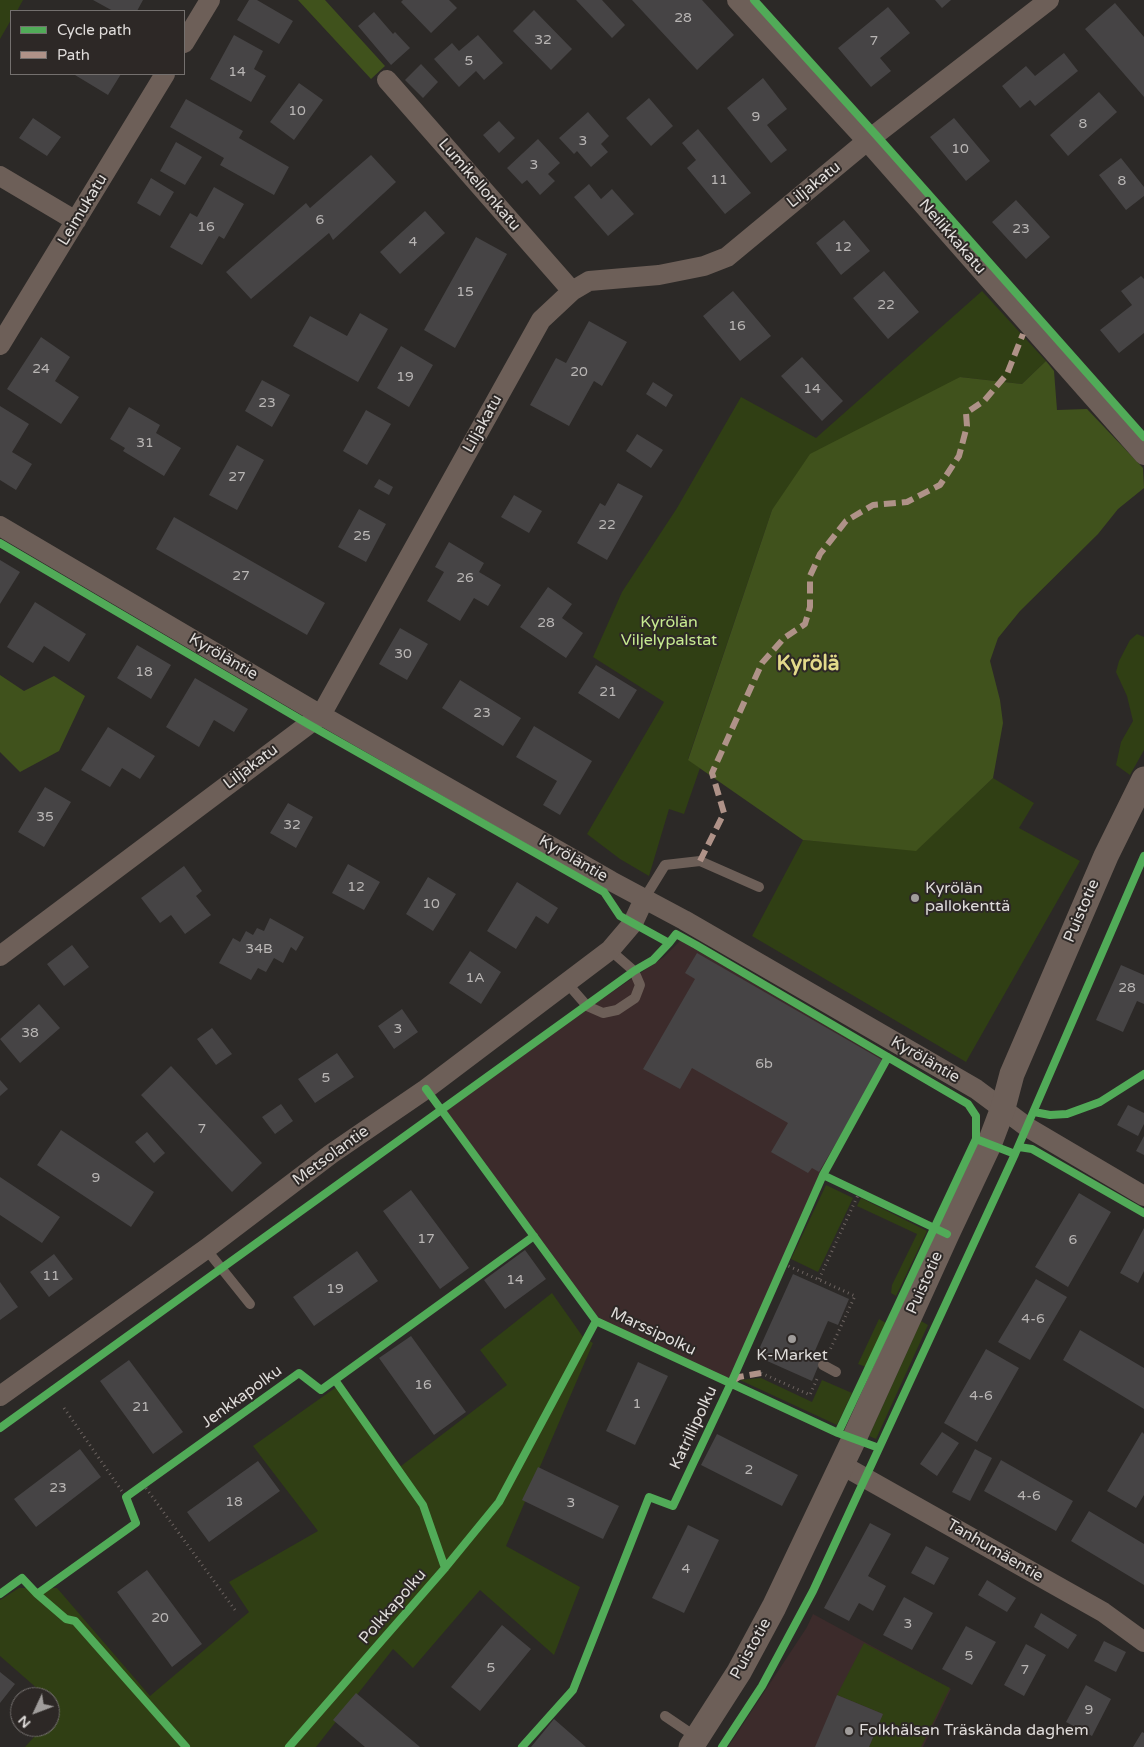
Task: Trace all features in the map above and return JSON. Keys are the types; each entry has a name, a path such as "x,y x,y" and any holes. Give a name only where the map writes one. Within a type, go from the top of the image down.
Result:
{"street":[{"path":"185,41 210,0"},
{"name":"Neilikkakatu","path":"737,0 867,141 1144,455"},
{"name":"Liljakatu","path":"0,956 321,714 541,320 572,291 589,281 659,275 704,266 726,257 867,141 1049,0"},
{"name":"Leimukatu","path":"0,345 164,75"},
{"name":"Lumikellonkatu","path":"387,80 572,291"},
{"path":"0,176 76,221"},
{"name":"Kyröläntie","path":"0,526 321,714 684,920 976,1089 1027,1127 1144,1196"},
{"name":"Puistotie","path":"694,1742 739,1672 774,1607 842,1465 989,1145 1003,1108 1012,1074 1106,856 1143,785"},
{"name":"Metsolantie","path":"0,1396 206,1249 331,1154 426,1090 610,950 633,923 644,899"},
{"name":"Tanhumäentie","path":"842,1465 1103,1612 1144,1642"}],"lane":[{"path":"644,899 665,865 700,861 759,888"},
{"path":"567,983 587,1006 603,1013 617,1010 635,998 640,985 634,971 610,950"},
{"path":"206,1249 250,1304"},
{"path":"823,1365 836,1372"},
{"path":"665,1716 694,1742"}],"path":[{"path":"850,1189 867,1197"},
{"path":"819,1279 859,1193"},
{"path":"780,1272 788,1255"},
{"path":"761,1373 810,1395 855,1296 784,1264"},
{"path":"64,1408 234,1610"},
{"path":"129,1506 134,1491 151,1479"}],"shaded area":[{"path":"681,940 758,981 888,1057 823,1175 731,1383 596,1321 442,1110 501,1067 664,957"},
{"path":"813,1614 951,1689 923,1747 728,1747 807,1627"}],"green space":[{"path":"0,0 23,0 18,10 10,10 10,22 0,39"},
{"path":"298,0 325,0 385,66 371,79"},
{"name":"Kyrölän Viljelypalstat","path":"982,291 1046,361 1022,384 960,377 772,510 688,759 700,768 684,814 669,809 649,876 620,859 587,834 664,702 593,657 622,592 677,508 741,397 816,438"},
{"path":"1046,361 1054,371 1057,410 1087,409 1143,468 1144,488 1118,509 1098,534 1020,611 998,638 990,661 1000,700 1003,723 993,778 916,851 803,840 688,760 772,510 810,454 960,377 1022,384"},
{"path":"1137,634 1144,637 1144,750 1130,775 1116,765 1121,742 1133,721 1127,696 1116,672 1119,661 1130,640"},
{"path":"0,675 24,691 54,676 85,696 59,751 20,772 0,752"},
{"name":"Kyrölän pallokenttä","path":"993,778 1034,803 1019,828 1080,861 966,1062 752,936 803,840 916,850"},
{"path":"826,1185 853,1198 818,1272 791,1259"},
{"path":"861,1198 927,1231 896,1296 891,1293 892,1285 917,1234 857,1206"},
{"path":"552,1293 583,1337 593,1343 506,1546 580,1587 554,1655 480,1590 413,1668 393,1649 316,1747 25,1747 34,1737 60,1737 60,1687 36,1687 0,1656 0,1600 19,1588 57,1588 150,1696 249,1612 229,1582 318,1531 253,1446 342,1383 401,1466 507,1385 480,1350"},
{"path":"879,1319 886,1323 866,1367 858,1364"},
{"path":"921,1321 928,1325 876,1439 869,1436"},
{"path":"761,1378 812,1402 822,1380 852,1393 837,1425 740,1380"},
{"path":"864,1643 950,1688 921,1747 869,1747 883,1714 837,1695"}],"building":[{"path":"93,0 143,0 138,10 111,10"},
{"path":"249,0 257,0 293,21 279,44 237,20"},
{"path":"403,0 449,0 457,8 431,33 401,2"},
{"path":"576,0 602,0 625,25 612,38"},
{"path":"632,0 702,0 734,35 697,70"},
{"path":"935,0 951,0 942,8"},
{"path":"1115,3 1144,37 1144,97 1085,29"},
{"path":"888,7 910,33 880,58 891,71 871,87 838,48"},
{"path":"534,10 572,49 551,70 513,31"},
{"path":"374,12 393,34 395,32 410,48 391,65 358,26"},
{"path":"234,35 263,51 254,69 266,76 251,102 210,79"},
{"path":"478,35 503,63 484,80 476,71 459,87 434,59 452,43 459,51"},
{"path":"1064,53 1078,71 1035,106 1030,100 1020,108 1002,86 1026,66 1035,76"},
{"path":"421,64 438,82 423,98 405,80"},
{"path":"75,75 120,75 108,95"},
{"path":"763,78 787,109 767,125 787,150 771,163 727,108"},
{"path":"299,83 323,100 294,140 270,122"},
{"path":"1099,92 1117,112 1068,156 1050,135"},
{"path":"649,98 673,126 651,146 626,118"},
{"path":"186,99 243,131 239,138 289,167 274,195 220,165 224,158 170,127"},
{"path":"588,112 609,136 601,144 608,152 591,167 577,151 574,154 559,138"},
{"path":"33,118 61,137 47,156 19,138"},
{"path":"954,118 990,161 966,181 930,137"},
{"path":"499,121 515,138 499,153 483,135"},
{"path":"698,129 751,193 725,214 687,168 696,160 682,143"},
{"path":"538,139 560,163 548,174 555,181 540,195 527,180 522,184 507,168"},
{"path":"176,142 202,157 185,185 160,171"},
{"path":"371,155 396,182 333,240 329,233 251,299 226,272 306,203 310,208"},
{"path":"1121,158 1144,187 1144,196 1126,210 1099,175"},
{"path":"151,178 174,192 160,216 137,203"},
{"path":"589,184 601,199 612,189 634,214 608,236 574,197"},
{"path":"214,187 244,204 224,239 219,236 202,265 170,247 190,213 197,217"},
{"path":"1016,200 1050,237 1026,259 992,222"},
{"path":"425,211 445,233 400,274 380,252"},
{"path":"844,220 870,251 841,275 816,243"},
{"path":"476,237 507,254 455,348 424,330"},
{"path":"884,271 919,312 888,339 853,298"},
{"path":"1141,276 1144,279 1144,333 1119,353 1100,330 1132,305 1121,291"},
{"path":"733,291 771,336 740,361 703,316"},
{"path":"360,313 388,329 358,382 293,346 310,316 347,336"},
{"path":"589,321 627,342 602,386 594,381 569,426 530,405 556,358 566,363"},
{"path":"41,337 70,357 55,381 79,397 61,424 7,389"},
{"path":"401,346 433,365 409,407 377,388"},
{"path":"802,357 843,401 822,421 781,376"},
{"path":"262,380 290,395 272,427 245,411"},
{"path":"653,382 673,395 666,407 646,394"},
{"path":"0,406 29,424 12,452 32,464 16,490 0,480"},
{"path":"129,407 160,425 156,433 181,448 164,476 123,451 125,448 110,439"},
{"path":"366,410 391,424 367,465 343,451"},
{"path":"637,434 663,450 651,468 626,451"},
{"path":"237,445 264,460 237,510 209,495"},
{"path":"379,479 393,487 389,495 374,487"},
{"path":"618,483 643,496 607,560 577,543 600,503 605,506"},
{"path":"514,495 542,511 529,533 501,517"},
{"path":"359,509 386,524 366,562 338,547"},
{"path":"174,517 325,603 307,635 156,549"},
{"path":"449,542 484,563 479,572 501,585 488,606 474,598 460,621 427,601 444,572 435,567"},
{"path":"0,560 20,572 0,604"},
{"path":"548,587 572,604 562,618 583,633 566,658 520,627"},
{"path":"35,602 86,634 69,662 44,646 33,663 7,647"},
{"path":"400,628 428,644 407,680 379,664"},
{"path":"137,645 171,665 151,699 117,678"},
{"path":"596,665 637,690 619,719 578,693"},
{"path":"195,678 248,709 234,732 214,720 199,747 166,727"},
{"path":"460,680 521,718 503,746 442,708"},
{"path":"534,726 592,761 560,815 543,805 557,781 516,757"},
{"path":"108,727 155,756 140,779 122,768 110,787 81,770"},
{"path":"45,787 71,802 44,847 18,832"},
{"path":"288,803 313,817 296,848 270,833"},
{"path":"348,864 380,882 364,910 332,893"},
{"path":"184,866 202,891 196,896 211,915 185,934 171,915 160,923 141,898"},
{"path":"428,877 456,894 433,931 406,914"},
{"path":"517,882 558,908 548,924 536,916 516,949 487,931"},
{"path":"270,918 304,937 296,951 291,947 283,963 274,958 266,972 258,968 251,980 219,963 233,938 240,942 246,931 253,935 257,928 264,931"},
{"path":"72,945 89,967 64,986 47,964"},
{"path":"470,951 501,972 481,1004 449,983"},
{"path":"697,953 884,1061 819,1172 812,1168 808,1173 771,1152 788,1123 692,1068 680,1089 643,1069 695,979 685,973"},
{"path":"1121,965 1144,975 1144,1004 1137,1001 1123,1032 1096,1020"},
{"path":"39,1004 60,1028 20,1063 0,1039"},
{"path":"402,1009 418,1032 394,1049 378,1026"},
{"path":"212,1028 232,1054 216,1065 197,1039"},
{"path":"337,1053 354,1077 315,1103 298,1079"},
{"path":"171,1066 262,1163 232,1192 141,1095"},
{"path":"0,1080 8,1089 0,1096"},
{"path":"281,1104 293,1121 275,1134 262,1117"},
{"path":"1128,1105 1144,1113 1144,1124 1138,1136 1117,1125"},
{"path":"61,1130 154,1192 131,1227 37,1165"},
{"path":"147,1132 165,1153 154,1163 135,1142"},
{"path":"1144,1136 1144,1155 1136,1151"},
{"path":"0,1177 60,1217 42,1243 0,1215"},
{"path":"411,1190 469,1268 440,1289 383,1211"},
{"path":"1079,1193 1111,1212 1068,1287 1035,1267"},
{"path":"1144,1228 1144,1271 1138,1283 1120,1273"},
{"path":"525,1250 546,1279 505,1309 484,1280"},
{"path":"357,1251 378,1281 314,1326 293,1297"},
{"path":"54,1254 73,1279 49,1297 30,1272"},
{"name":"K-Market","path":"793,1274 849,1299 838,1325 828,1321 814,1353 822,1357 812,1381 756,1356"},
{"path":"1036,1279 1067,1297 1030,1360 998,1342"},
{"path":"0,1282 18,1307 0,1320"},
{"path":"1080,1330 1144,1368 1144,1409 1063,1360"},
{"path":"411,1336 466,1412 434,1435 379,1358"},
{"path":"986,1349 1019,1368 977,1442 944,1423"},
{"path":"129,1360 183,1432 153,1454 100,1381"},
{"path":"638,1362 668,1376 635,1445 606,1431"},
{"path":"942,1432 959,1443 937,1476 920,1464"},
{"path":"1142,1432 1144,1434 1144,1495 1136,1508 1107,1491"},
{"path":"717,1434 798,1475 782,1506 701,1465"},
{"path":"80,1449 101,1477 36,1527 14,1499"},
{"path":"975,1449 992,1458 970,1501 952,1492"},
{"path":"1001,1460 1073,1501 1056,1531 984,1491"},
{"path":"258,1461 280,1491 209,1542 187,1512"},
{"path":"538,1467 619,1506 603,1539 522,1500"},
{"path":"1089,1511 1144,1544 1144,1585 1071,1541"},
{"path":"870,1523 891,1534 868,1576 886,1586 873,1611 859,1603 849,1621 824,1608"},
{"path":"688,1525 719,1540 684,1613 652,1598"},
{"path":"926,1546 949,1558 934,1585 911,1573"},
{"path":"147,1570 202,1644 172,1667 117,1592"},
{"path":"987,1580 1016,1598 1007,1612 978,1595"},
{"path":"904,1597 933,1613 912,1650 883,1635"},
{"path":"1041,1613 1077,1635 1068,1649 1034,1627"},
{"path":"502,1625 531,1649 480,1711 451,1687"},
{"path":"966,1626 996,1642 972,1685 942,1669"},
{"path":"1104,1641 1126,1652 1116,1672 1094,1661"},
{"path":"1026,1644 1046,1655 1024,1696 1004,1685"},
{"path":"0,1672 15,1684 10,1687 10,1690 0,1703"},
{"path":"1086,1685 1111,1699 1092,1736 1066,1722"},
{"path":"356,1693 420,1747 365,1747 333,1720"},
{"name":"Folkhälsan Träskända daghem","path":"837,1695 883,1714 869,1747 815,1747"},
{"path":"554,1719 586,1747 531,1747"},
{"path":"1142,1732 1144,1733 1144,1747 1133,1747"}],"marked path":[{"path":"700,861 724,813 712,773 762,663 784,638 805,624 810,607 810,576 820,554 846,521 873,505 907,502 940,485 959,456 967,426 966,413 984,401 1007,374 1023,334"},
{"path":"733,1381 739,1377 761,1373"}],"cycle path":[{"path":"754,0 1144,437"},
{"path":"0,543 308,724 604,892 620,916 669,943 676,934 968,1104 976,1116 976,1139 1015,1154"},
{"path":"722,1747 762,1686 813,1591 1015,1154 1144,856"},
{"path":"0,1428 634,971 653,960 669,943"},
{"name":"Katrillipolku","path":"522,1747 573,1690 649,1497 673,1506 731,1383 823,1175 888,1057"},
{"path":"1034,1112 1050,1115 1067,1114 1100,1102 1144,1074"},
{"name":"Marssipolku","path":"426,1089 596,1321 838,1433 879,1448"},
{"path":"838,1433 976,1139"},
{"path":"1019,1147 1032,1149 1144,1213"},
{"path":"823,1175 947,1234"},
{"name":"Jenkkapolku","path":"0,1594 22,1578 37,1594 136,1523 126,1497 299,1373 321,1390 534,1236"},
{"name":"Polkkapolku","path":"289,1747 445,1568 499,1502 596,1321"},
{"path":"335,1380 423,1505 445,1568"},
{"path":"37,1594 66,1619 75,1621 186,1747"}],"place":[{"name":"Kyrölän pallokenttä","path":"915,898"},
{"name":"K-Market","path":"792,1339"},
{"name":"Folkhälsan Träskända daghem","path":"849,1731"}],"district":[{"name":"Kyrölä","path":"808,664"}]}
